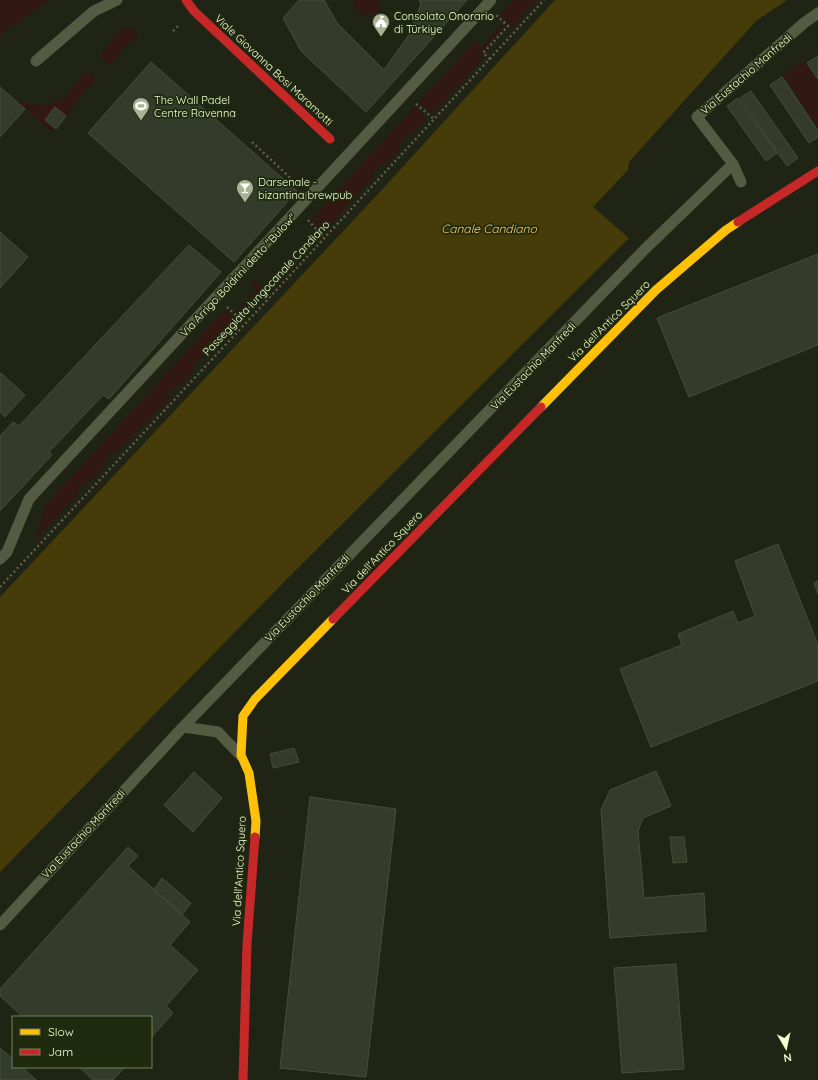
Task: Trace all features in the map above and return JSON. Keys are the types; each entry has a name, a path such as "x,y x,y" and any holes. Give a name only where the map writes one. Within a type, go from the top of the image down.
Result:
{"street":[{"name":"Viale Giovanna Bosi Maramotti","path":"186,0 194,11 330,139"},
{"name":"Via dell'Antico Squero","path":"243,1080 247,944 256,821 249,773 241,755 243,716 255,699 656,290 726,230 818,171"}],"lane":[{"path":"36,61 94,11 117,0"},
{"name":"Via Arrigo Boldrini detto \"Bulow\"","path":"0,559 7,552 29,499 491,0"},
{"name":"Via Eustachio Manfredi","path":"0,925 183,727 646,249 733,164 697,117 804,23 818,13"},
{"path":"733,164 741,182"},
{"path":"183,727 218,732 241,755"}],"path":[{"name":"Passeggiata lungocanale Candiano","path":"0,587 544,0"},
{"path":"490,59 483,53 508,26"},
{"path":"420,108 434,119"},
{"path":"252,142 310,196"},
{"path":"313,225 324,238"},
{"path":"216,298 239,318 264,292 270,297"}],"shaded area":[{"path":"0,0 49,0 3,33 0,39"},
{"path":"353,0 378,0 381,9 376,14 363,14 355,7"},
{"path":"513,0 537,0 512,27 500,14"},
{"path":"502,25 504,28 480,54 484,58 432,114 419,102 475,41 481,47"},
{"path":"122,29 136,29 138,38 124,48 116,61 109,64 102,60 101,53"},
{"path":"804,61 818,81 818,128 783,75"},
{"path":"88,72 94,73 93,82 53,132 16,101 45,106 65,97 81,77"},
{"path":"415,106 425,116 426,120 412,135 408,135 399,145 400,149 387,163 382,164 373,173 374,177 325,230 321,229 311,220"},
{"path":"254,280 263,288 240,314 237,311 257,290 250,284"},
{"path":"225,310 239,323 208,356 203,356 182,384 177,385 168,394 169,398 118,452 112,453 104,462 104,467 92,480 87,481 79,489 78,495 35,541 46,504"}],"water":[{"name":"Canale Candiano","path":"555,0 787,0 756,21 629,162 628,170 593,207 629,238 285,581 0,872 0,597 378,194"}],"building":[{"path":"299,0 324,0 337,23 384,70 408,36 421,4 419,0 467,0 366,112 301,51 283,18"},
{"path":"818,56 818,79 807,63"},
{"path":"151,62 297,191 234,262 88,133"},
{"path":"782,77 818,131 818,137 809,143 770,85"},
{"path":"0,87 25,109 0,137"},
{"path":"751,91 798,158 787,166 740,98"},
{"path":"738,98 777,153 766,161 727,106"},
{"path":"55,107 66,116 56,129 45,120"},
{"path":"0,232 28,257 0,288"},
{"path":"189,245 221,272 109,399 103,395 49,452 52,455 0,511 0,436 13,422 19,426"},
{"path":"818,254 818,345 689,397 657,318"},
{"path":"1,373 25,395 5,417 0,412"},
{"path":"778,544 818,645 818,681 651,747 620,669 682,645 678,634 733,611 738,623 755,616 735,561"},
{"path":"818,581 818,594 814,583"},
{"path":"294,748 299,762 273,768 270,754"},
{"path":"656,771 671,806 643,818 638,831 644,898 704,893 706,931 610,938 601,810 610,790"},
{"path":"194,772 222,798 193,832 164,805"},
{"path":"310,797 396,809 366,1077 280,1068"},
{"path":"670,837 684,837 687,862 673,863"},
{"path":"128,847 138,856 128,866 190,922 170,945 198,970 166,1006 173,1013 152,1037 152,1016 22,1016 0,996 0,989"},
{"path":"162,878 191,903 182,915 154,890"},
{"path":"676,964 684,1069 622,1073 614,968"},
{"path":"0,1048 12,1058 12,1068 23,1068 36,1080 0,1080"},
{"path":"80,1068 124,1068 113,1080 93,1080"}],"traffic: slow":[{"path":"541,407 656,290 726,230 738,222"},
{"path":"255,837 256,821 249,773 241,755 243,716 255,699 333,619"}],"traffic: jam":[{"path":"186,0 194,11 330,139"},
{"path":"738,222 818,171"},
{"path":"333,619 541,407"},
{"path":"243,1080 247,944 255,837"}],"place":[{"name":"Consolato Onorario di Türkiye","path":"381,37"},
{"name":"The Wall Padel Centre Ravenna","path":"141,121"},
{"name":"Darsenale - bizantina brewpub","path":"245,203"}]}
